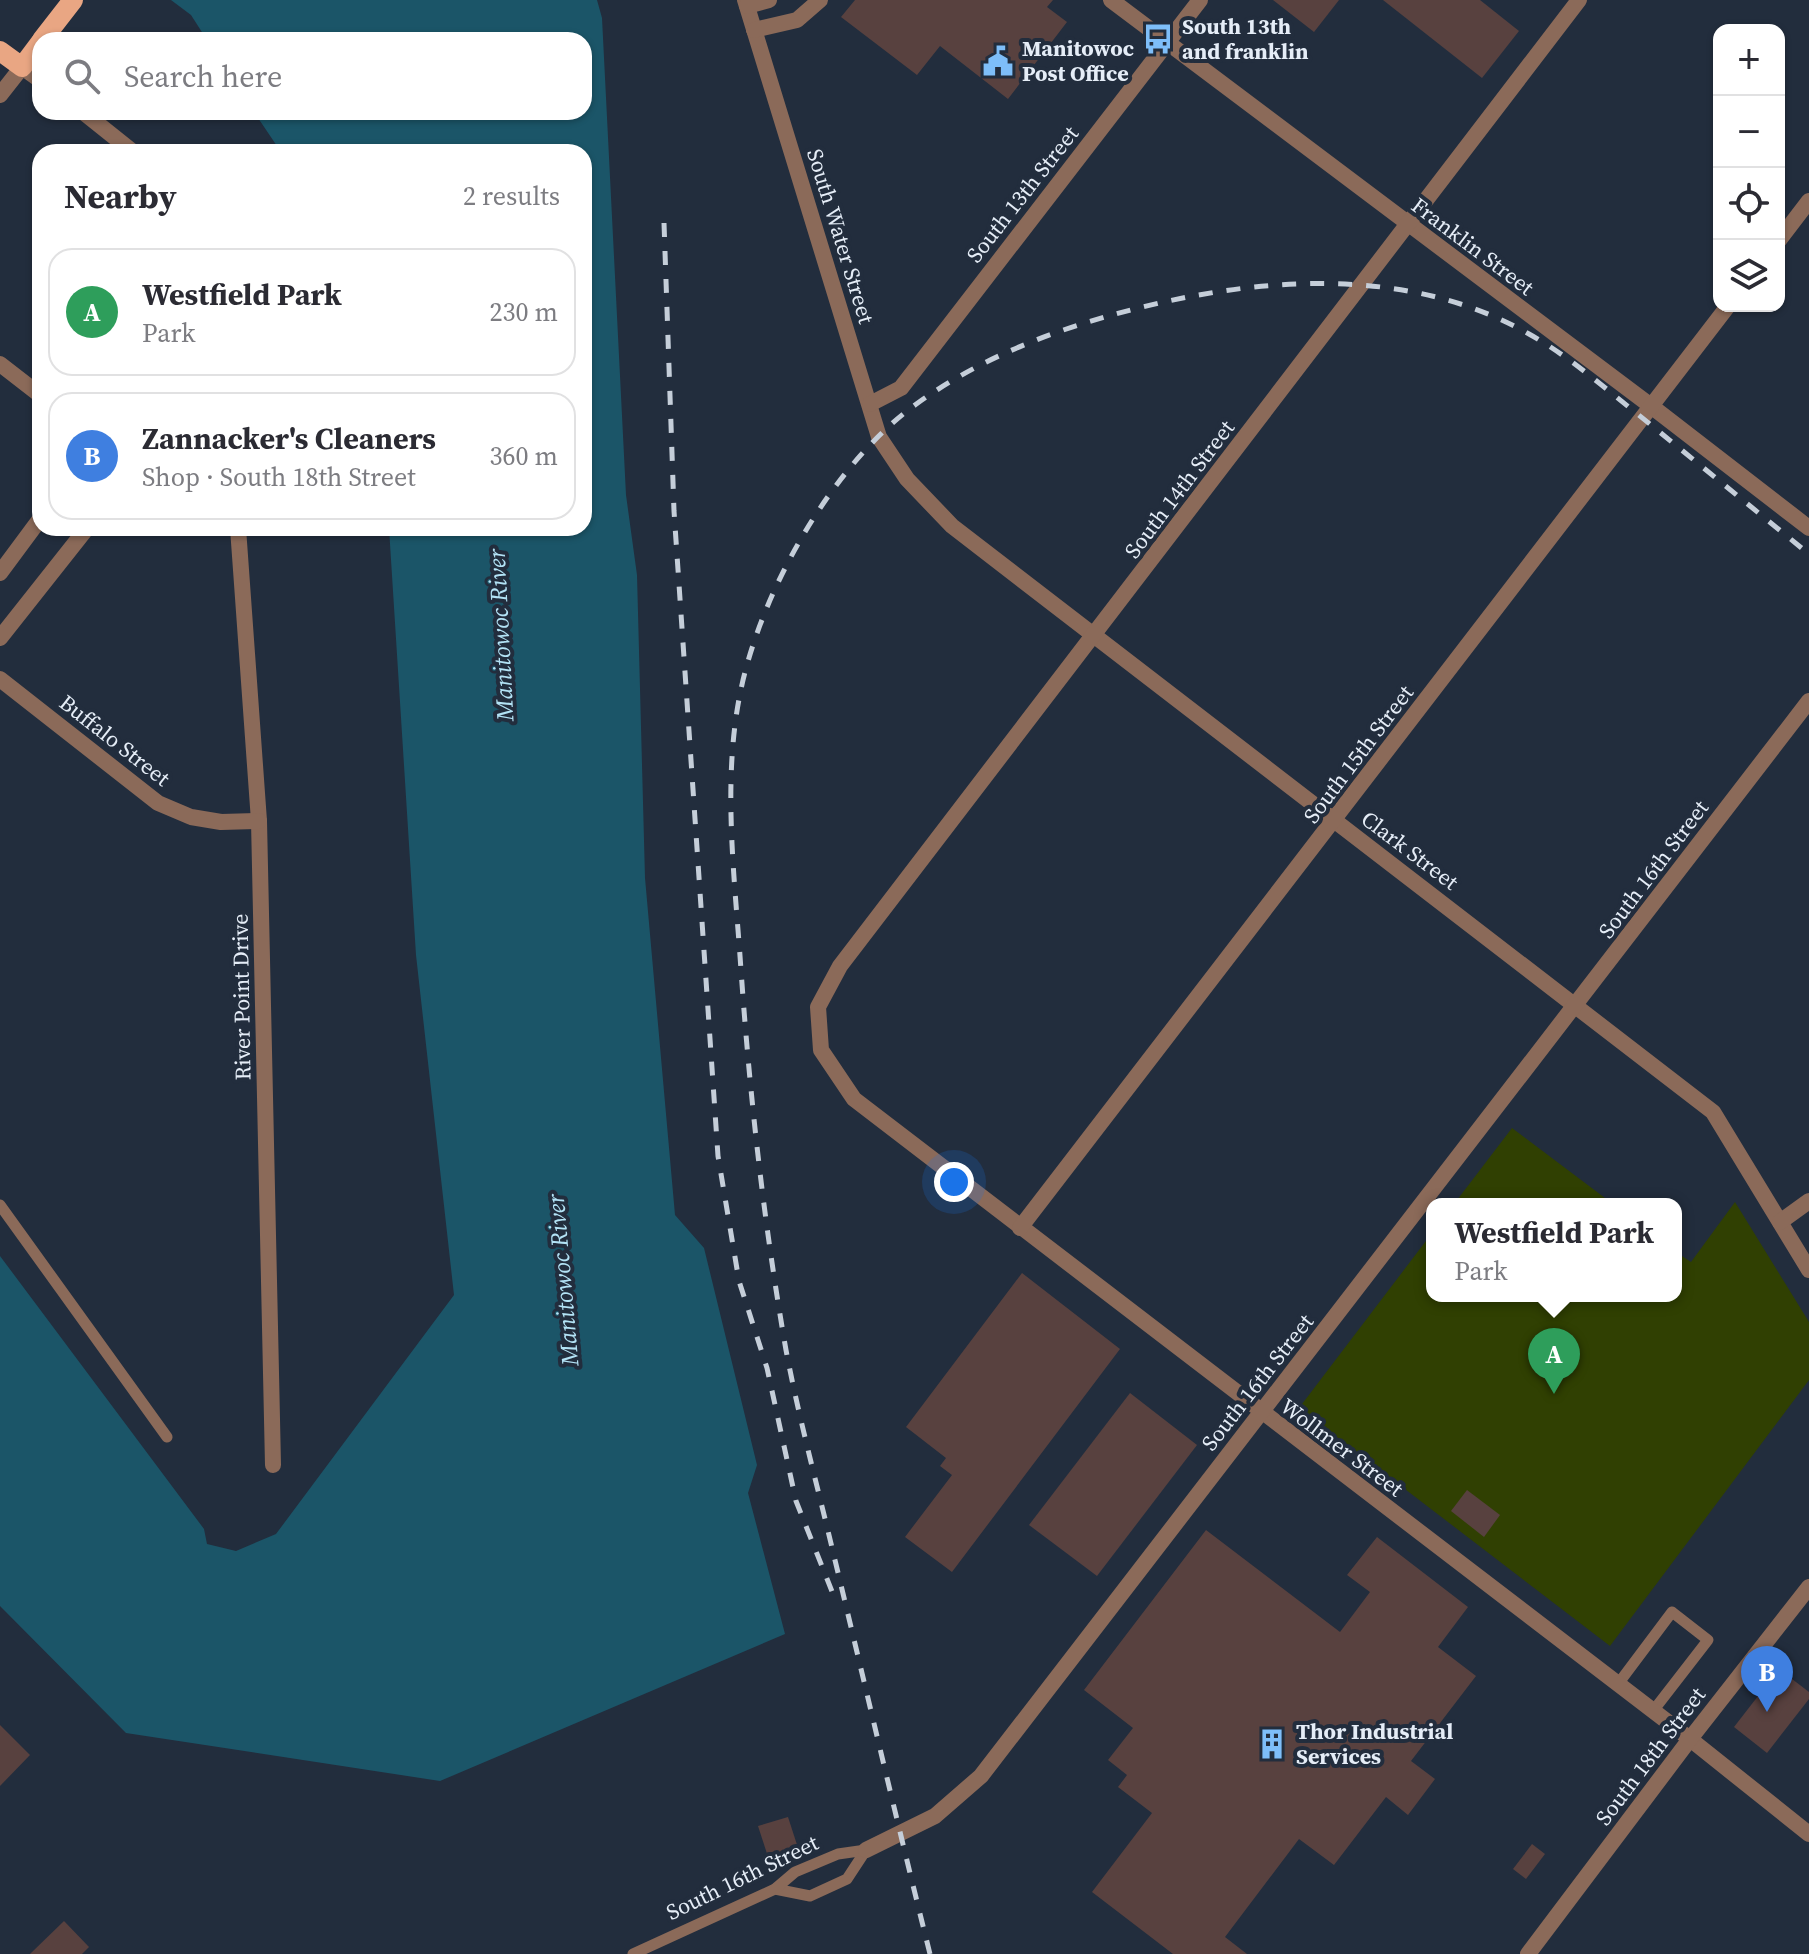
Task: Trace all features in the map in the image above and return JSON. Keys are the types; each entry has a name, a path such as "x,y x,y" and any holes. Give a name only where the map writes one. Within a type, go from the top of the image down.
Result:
{"main road":[{"path":"48,32 73,0"},
{"path":"0,51 22,67 32,53"}],"street":[{"path":"746,3 769,0"},
{"path":"754,30 797,20 820,0"},
{"name":"Franklin Street","path":"1111,0 1809,528"},
{"name":"South 13th Street","path":"870,404 901,388 1200,0"},
{"name":"South 14th Street","path":"818,1007 840,966 1579,0"},
{"name":"South Water Street","path":"746,3 879,437 907,479"},
{"path":"0,95 22,67 32,74"},
{"path":"93,120 123,144"},
{"path":"1785,232 1809,201"},
{"name":"South 15th Street","path":"1020,1228 1723,312"},
{"path":"0,364 32,389"},
{"name":"Clark Street","path":"907,479 952,526 1713,1112 1809,1270"},
{"path":"0,573 32,530"},
{"path":"0,638 81,536"},
{"name":"River Point Drive","path":"239,536 259,821 273,1465"},
{"name":"Buffalo Street","path":"0,679 158,803 191,817 221,822 259,821"},
{"name":"South 16th Street","path":"1427,1198 1809,701"},
{"name":"Wollmer Street","path":"818,1007 821,1050 854,1099 1690,1739 1809,1834"},
{"name":"South 16th Street","path":"866,1850 935,1816 981,1776 1426,1199"},
{"path":"1780,1222 1809,1201"},
{"name":"South 18th Street","path":"1528,1954 1809,1587"}],"lane":[{"path":"0,1205 167,1437"},
{"path":"1618,1684 1672,1612 1708,1640 1653,1711"},
{"path":"775,1889 810,1896 847,1879 866,1850"},
{"name":"South 16th Street","path":"633,1954 775,1889 795,1872 838,1854 866,1850"}],"green space":[{"path":"1512,1128 1605,1198 1459,1198"},
{"path":"1735,1202 1809,1322 1809,1380 1610,1646 1299,1408 1426,1241 1426,1302 1682,1302 1682,1256 1691,1262"}],"water":[{"name":"Manitowoc River","path":"171,0 597,0 602,18 626,495 637,575 645,878 675,1215 704,1248 757,1465 748,1493 785,1634 440,1781 126,1733 0,1606 0,1256 204,1529 207,1544 236,1551 276,1534 454,1295 416,955 390,536 592,536 592,144 276,144 259,120 592,120 592,32 202,32 191,15"}],"building":[{"name":"Manitowoc Post Office","path":"855,0 1053,0 1047,7 1067,22 1008,99 940,46 917,75 841,17"},
{"path":"1273,0 1339,0 1314,32"},
{"path":"1383,0 1480,0 1519,31 1482,78"},
{"path":"1022,1273 1120,1349 952,1572 905,1537 952,1475 940,1466 946,1458 906,1427"},
{"path":"1130,1393 1197,1445 1097,1576 1029,1525"},
{"path":"1467,1490 1500,1515 1484,1537 1451,1511"},
{"name":"Thor Industrial Services","path":"1206,1530 1340,1632 1370,1592 1347,1575 1377,1537 1468,1607 1438,1647 1476,1676 1411,1761 1435,1779 1408,1815 1386,1797 1334,1865 1299,1839 1225,1937 1247,1954 1173,1954 1092,1892 1152,1813 1118,1787 1127,1775 1108,1760 1133,1728 1084,1690"},
{"path":"1779,1669 1809,1692 1809,1699 1767,1753 1734,1727"},
{"path":"0,1725 30,1755 0,1786"},
{"path":"788,1817 800,1854 770,1863 758,1826"},
{"path":"1532,1844 1545,1854 1526,1879 1513,1869"},
{"path":"64,1921 89,1947 82,1954 30,1954"}],"railway":[{"path":"664,223 674,511 718,1156 739,1281 767,1368 796,1501 837,1604"},
{"path":"930,1954 791,1376 764,1208 749,1066 732,832 735,728 750,655 764,615 804,534 855,462 884,431 936,390 982,364 1055,333 1157,304 1265,286 1320,284 1374,286 1428,295 1480,311 1529,334 1597,381 1809,554"}],"place":[{"name":"South 13th and franklin","path":"1158,39"},
{"name":"Manitowoc Post Office","path":"998,61"},
{"name":"Westfield Park","path":"1554,1394"},
{"name":"Zannacker's Cleaners","path":"1767,1712"},
{"name":"Thor Industrial Services","path":"1272,1744"}]}
